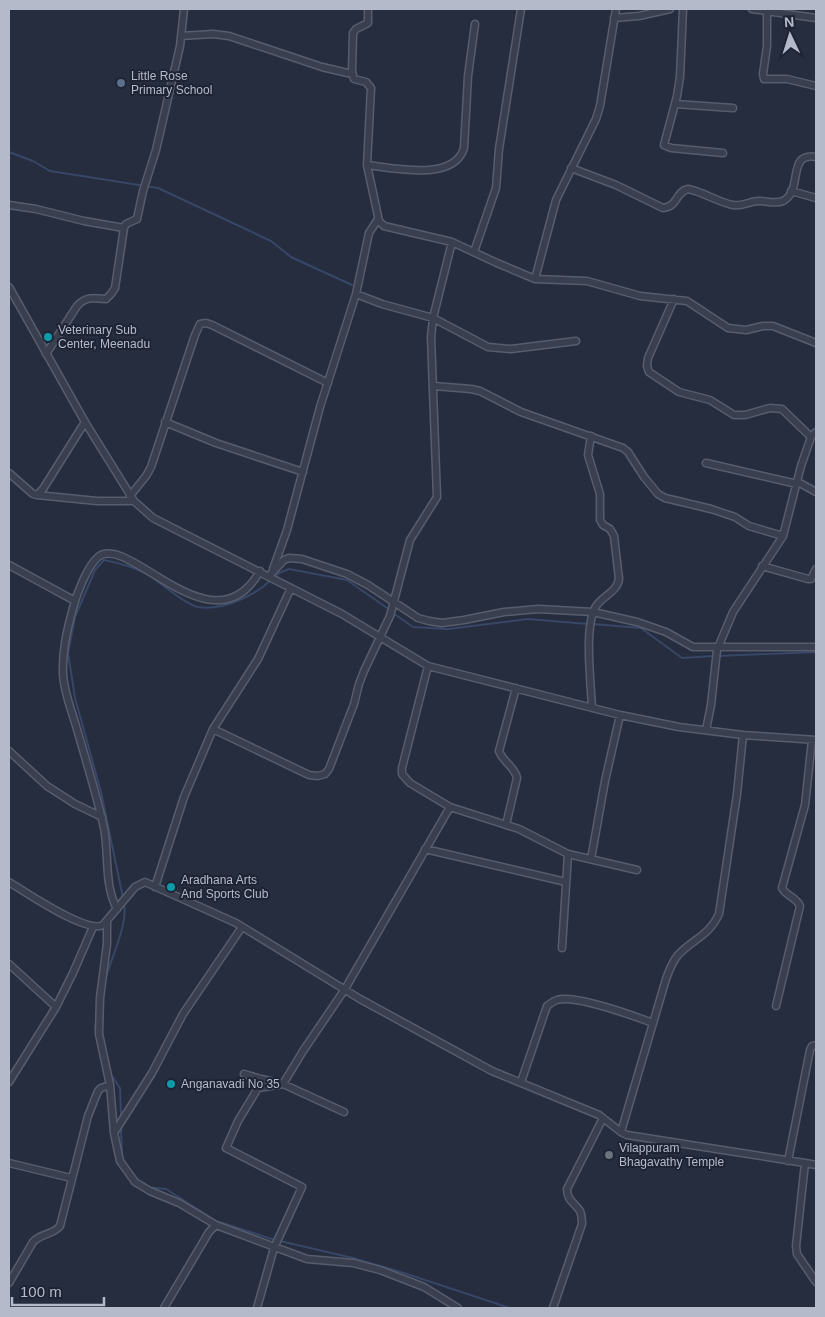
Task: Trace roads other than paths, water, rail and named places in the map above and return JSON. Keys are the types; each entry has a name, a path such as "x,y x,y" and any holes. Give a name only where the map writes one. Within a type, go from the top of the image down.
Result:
{"street":[{"path":"46,354 82,300 89,298 106,299 114,291 124,228 126,224 136,219 156,150 181,36 184,9"},
{"path":"368,9 368,23 356,29 353,33 352,74 356,80 366,82 371,88 367,165 378,219 384,226 452,242 496,263 535,278 587,281 640,296 687,302 728,328 746,330 768,326 816,343"},
{"path":"474,252 496,188 499,149 521,9"},
{"path":"535,278 556,200 600,106 616,9"},
{"path":"614,18 646,15 670,9"},
{"path":"683,9 680,77 675,104 664,142 665,146 723,153"},
{"path":"752,9 816,18"},
{"path":"767,10 767,46 764,79 787,79 816,86"},
{"path":"367,165 425,170 442,168 459,159 464,148 468,76 475,24"},
{"path":"181,36 213,34 229,36 322,67 352,74"},
{"path":"675,104 733,108"},
{"path":"571,168 616,185 663,208 672,205 682,192 687,189 732,205 741,206 752,202 778,202 786,198 791,191 801,160 806,156 816,157"},
{"path":"791,191 816,198"},
{"path":"9,206 36,209 84,222 124,228"},
{"path":"272,576 356,294 369,233 378,219"},
{"path":"214,729 309,775 318,776 326,774 329,769 347,724 364,671 390,616 410,540 437,497 431,337 433,318 452,242"},
{"path":"9,287 85,422 132,498 152,518 272,576 342,614 428,666 620,715 679,727 743,735 814,740 806,804 782,888 784,892 798,900 800,906 776,1006"},
{"path":"356,294 382,304 433,318 488,347 511,349 576,341"},
{"path":"674,300 648,358 647,366 649,372 679,392 710,400 734,415 745,415 770,408 782,410 811,437"},
{"path":"132,498 149,472 195,335 199,326 203,323 212,325 328,383"},
{"path":"434,386 471,389 521,412 623,448 628,452 644,477 658,494 665,498 711,509 735,517 749,526 783,536"},
{"path":"37,495 44,489 85,422"},
{"path":"165,422 216,443 303,472"},
{"path":"706,730 711,705 717,648 733,612 783,536 801,466 811,437 816,432"},
{"path":"591,436 588,455 600,494 600,520 603,525 610,529 614,536 619,579 614,590 597,605 590,628 592,708"},
{"path":"706,463 798,483 816,492"},
{"path":"9,473 32,494 97,502 132,498"},
{"path":"117,907 110,884 106,836 102,817 64,686 64,642 81,584 97,558 105,554 113,554 132,561 184,592 205,600 222,600 234,596 250,586 260,571"},
{"path":"272,576 284,560 290,558 302,559 347,574 368,585 393,604 418,618 442,623 504,612 538,609 593,614 637,622 666,632 693,647 816,647"},
{"path":"9,565 75,601"},
{"path":"762,566 808,579 811,579 816,569"},
{"path":"155,887 184,797 214,729 258,659 291,588"},
{"path":"428,666 402,768 402,774 410,783 450,807 528,833 568,854 638,870"},
{"path":"506,825 517,778 516,772 498,751 516,688"},
{"path":"591,859 605,781 620,715"},
{"path":"621,1132 672,963 688,946 714,925 719,914 735,812 743,735"},
{"path":"9,751 48,786 75,804 102,817"},
{"path":"257,1308 274,1248 302,1187 226,1148 238,1121 258,1088 283,1084 344,990 450,807"},
{"path":"425,848 566,882"},
{"path":"562,948 568,854"},
{"path":"9,882 60,913 93,927 100,926 107,921 135,887 144,881 242,927 344,990 492,1071 603,1118 627,1135 816,1165"},
{"path":"107,921 107,944 100,998 99,1034 110,1085 114,1132 120,1161 135,1182 150,1191 178,1203 216,1226 307,1259 353,1263 380,1270 424,1287 458,1308"},
{"path":"9,1082 56,1007 82,955 93,927"},
{"path":"114,1132 152,1073 182,1014 242,927"},
{"path":"9,964 56,1007"},
{"path":"521,1082 547,1006 556,1000 571,1000 601,1006 653,1023"},
{"path":"788,1161 810,1050 812,1046 816,1045"},
{"path":"244,1074 261,1080 283,1084 344,1112"},
{"path":"9,1283 37,1237 53,1232 60,1226 88,1116 101,1088 110,1085"},
{"path":"553,1308 582,1224 579,1209 568,1198 567,1190 603,1118"},
{"path":"9,1163 71,1178"},
{"path":"805,1163 796,1246 797,1254 816,1282"},
{"path":"164,1308 209,1232 216,1226"}],"waterway":[{"path":"9,152 33,161 50,171 158,188 271,241 291,257 352,285"},
{"path":"123,898 101,792 75,698 68,653 75,617 95,570 104,560 116,562 150,576 186,602 198,607 207,608 217,607 247,597 271,580"},
{"path":"275,577 289,569 347,580 390,610"},
{"path":"393,613 413,627 448,629 528,619 588,624"},
{"path":"593,624 641,628 682,658 714,656"},
{"path":"718,656 816,652"},
{"path":"106,977 122,930 125,911 124,903"},
{"path":"96,1031 97,1019"},
{"path":"110,1073 120,1088 121,1118"},
{"path":"121,1128 122,1156"},
{"path":"147,1187 166,1189 216,1221 275,1240"},
{"path":"280,1241 353,1258 510,1308"}],"place":[{"name":"Little Rose Primary School","path":"121,83"},
{"name":"Veterinary Sub Center, Meenadu","path":"48,337"},
{"name":"Aradhana Arts And Sports Club","path":"171,887"},
{"name":"Anganavadi No 35","path":"171,1084"},
{"name":"Vilappuram Bhagavathy Temple","path":"609,1155"}]}
